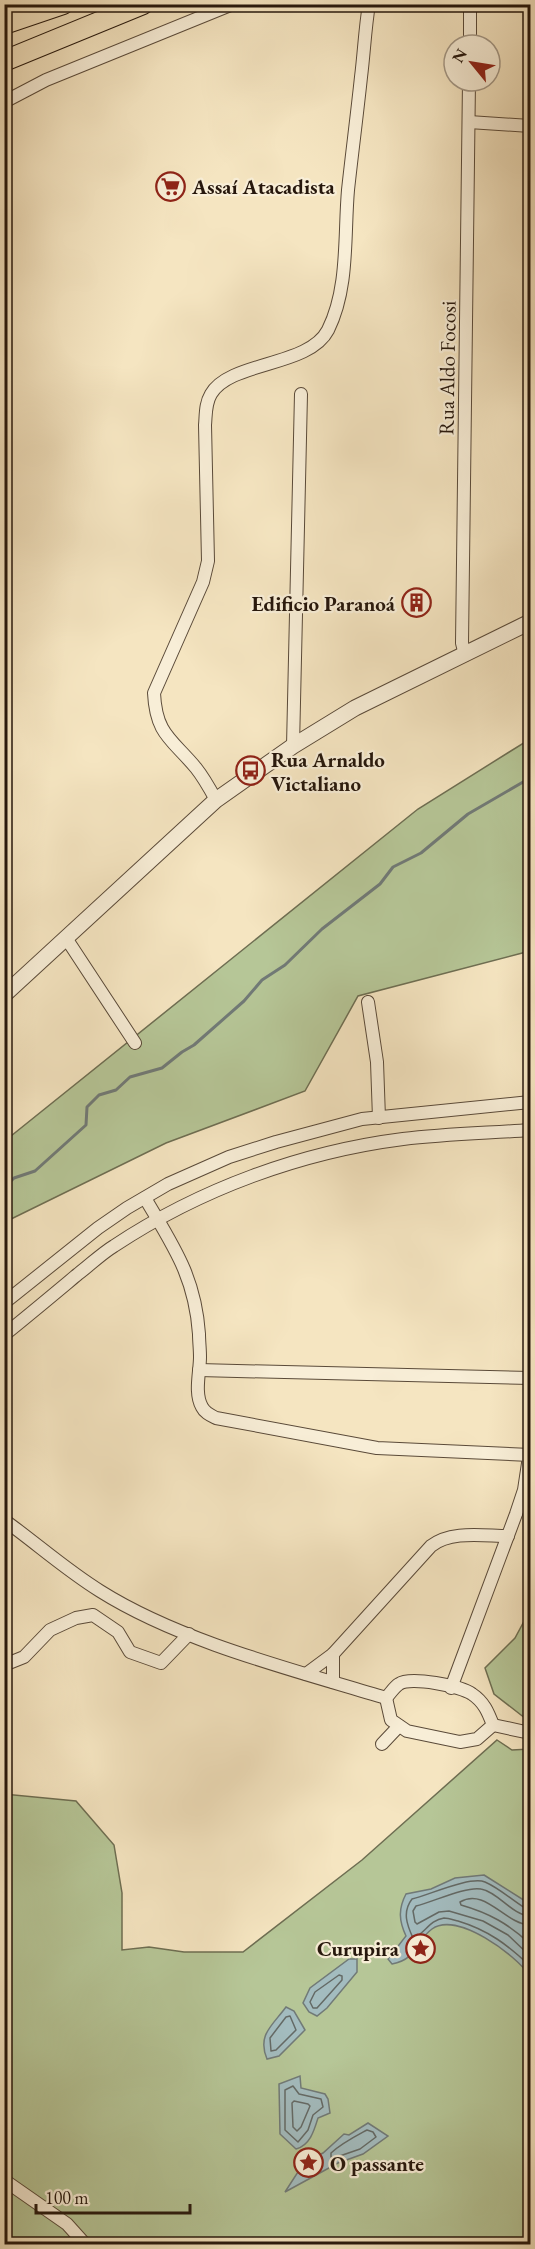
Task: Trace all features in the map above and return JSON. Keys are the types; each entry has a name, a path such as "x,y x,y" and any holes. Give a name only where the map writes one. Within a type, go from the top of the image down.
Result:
{"main road":[{"path":"4,24 63,4"},
{"path":"4,62 143,4"}],"street":[{"path":"4,102 46,80 232,4"},
{"path":"470,4 470,33"},
{"path":"216,800 196,768 159,726 154,693 203,582 208,561 205,425 207,404 211,393 218,385 293,356 314,345 326,333 335,316 341,282 367,6"},
{"name":"Rua Aldo Focosi","path":"465,655 462,643 469,93"},
{"path":"469,122 531,126"},
{"path":"293,746 301,394"},
{"path":"4,995 216,800 293,746 355,708 531,622"},
{"path":"66,938 135,1043"},
{"path":"368,1002 377,1062 379,1118"},
{"path":"4,1303 98,1228 168,1184 229,1157 362,1119 531,1102"},
{"path":"4,1335 112,1247 179,1207 280,1166 322,1154 404,1139 531,1130"},
{"path":"145,1198 176,1248 191,1285 198,1315 198,1392 200,1405 206,1413 216,1418 377,1448 530,1452 524,1490 452,1688"},
{"path":"199,1370 531,1378"},
{"path":"4,1520 99,1591 140,1612 189,1634 306,1674 386,1698"},
{"path":"306,1674 333,1654 439,1540 454,1536 508,1536"},
{"path":"4,1665 24,1657 50,1630 76,1618 93,1615 118,1632 130,1652 161,1663 189,1634"},
{"path":"333,1654 333,1682"},
{"path":"386,1698 399,1683 418,1680 470,1692 486,1706 493,1725"},
{"path":"386,1698 391,1720 418,1734 460,1743 477,1739 493,1725"},
{"path":"493,1725 531,1733"},
{"path":"382,1744 399,1726"},
{"path":"4,2180 67,2224 85,2244"}],"green space":[{"path":"530,739 530,948 526,952 358,996 305,1091 166,1143 5,1222 5,1142 11,1136 418,809"},
{"path":"530,1610 530,1722 494,1694 485,1668 515,1638"},
{"path":"497,1740 512,1750 530,1749 530,2244 5,2244 4,1794 76,1801 114,1845 122,1893 122,1950 149,1947 184,1952 243,1952 362,1860"}],"water":[{"path":"484,1875 530,1904 530,1976 499,1947 470,1930 456,1926 443,1925 432,1929 407,1958 392,1964 388,1959 406,1936 400,1915 406,1894 431,1889 455,1878"},
{"path":"349,1959 357,1959 357,1972 327,2008 317,2016 309,2012 303,2003 310,1988"},
{"path":"286,2007 294,2011 305,2030 279,2056 267,2059 264,2051 265,2037 271,2025"},
{"path":"300,2076 301,2088 325,2094 330,2113 318,2118 308,2141 296,2149 280,2134 279,2084"},
{"path":"368,2123 388,2136 363,2154 338,2163 285,2192 305,2161 323,2153 344,2134 349,2135"}],"waterway":[{"path":"4,1188 14,1178 35,1171 86,1125 87,1107 99,1095 116,1090 130,1077 162,1068 194,1045 244,1001 262,980 285,965 322,929 380,884 393,867 421,853 468,814 530,778"}],"place":[{"name":"Assaí Atacadista","path":"171,186"},
{"name":"Edificio Paranoá","path":"416,603"},
{"name":"Rua Arnaldo Victaliano","path":"250,771"},
{"name":"Curupira","path":"420,1948"},
{"name":"O passante","path":"309,2163"}]}
